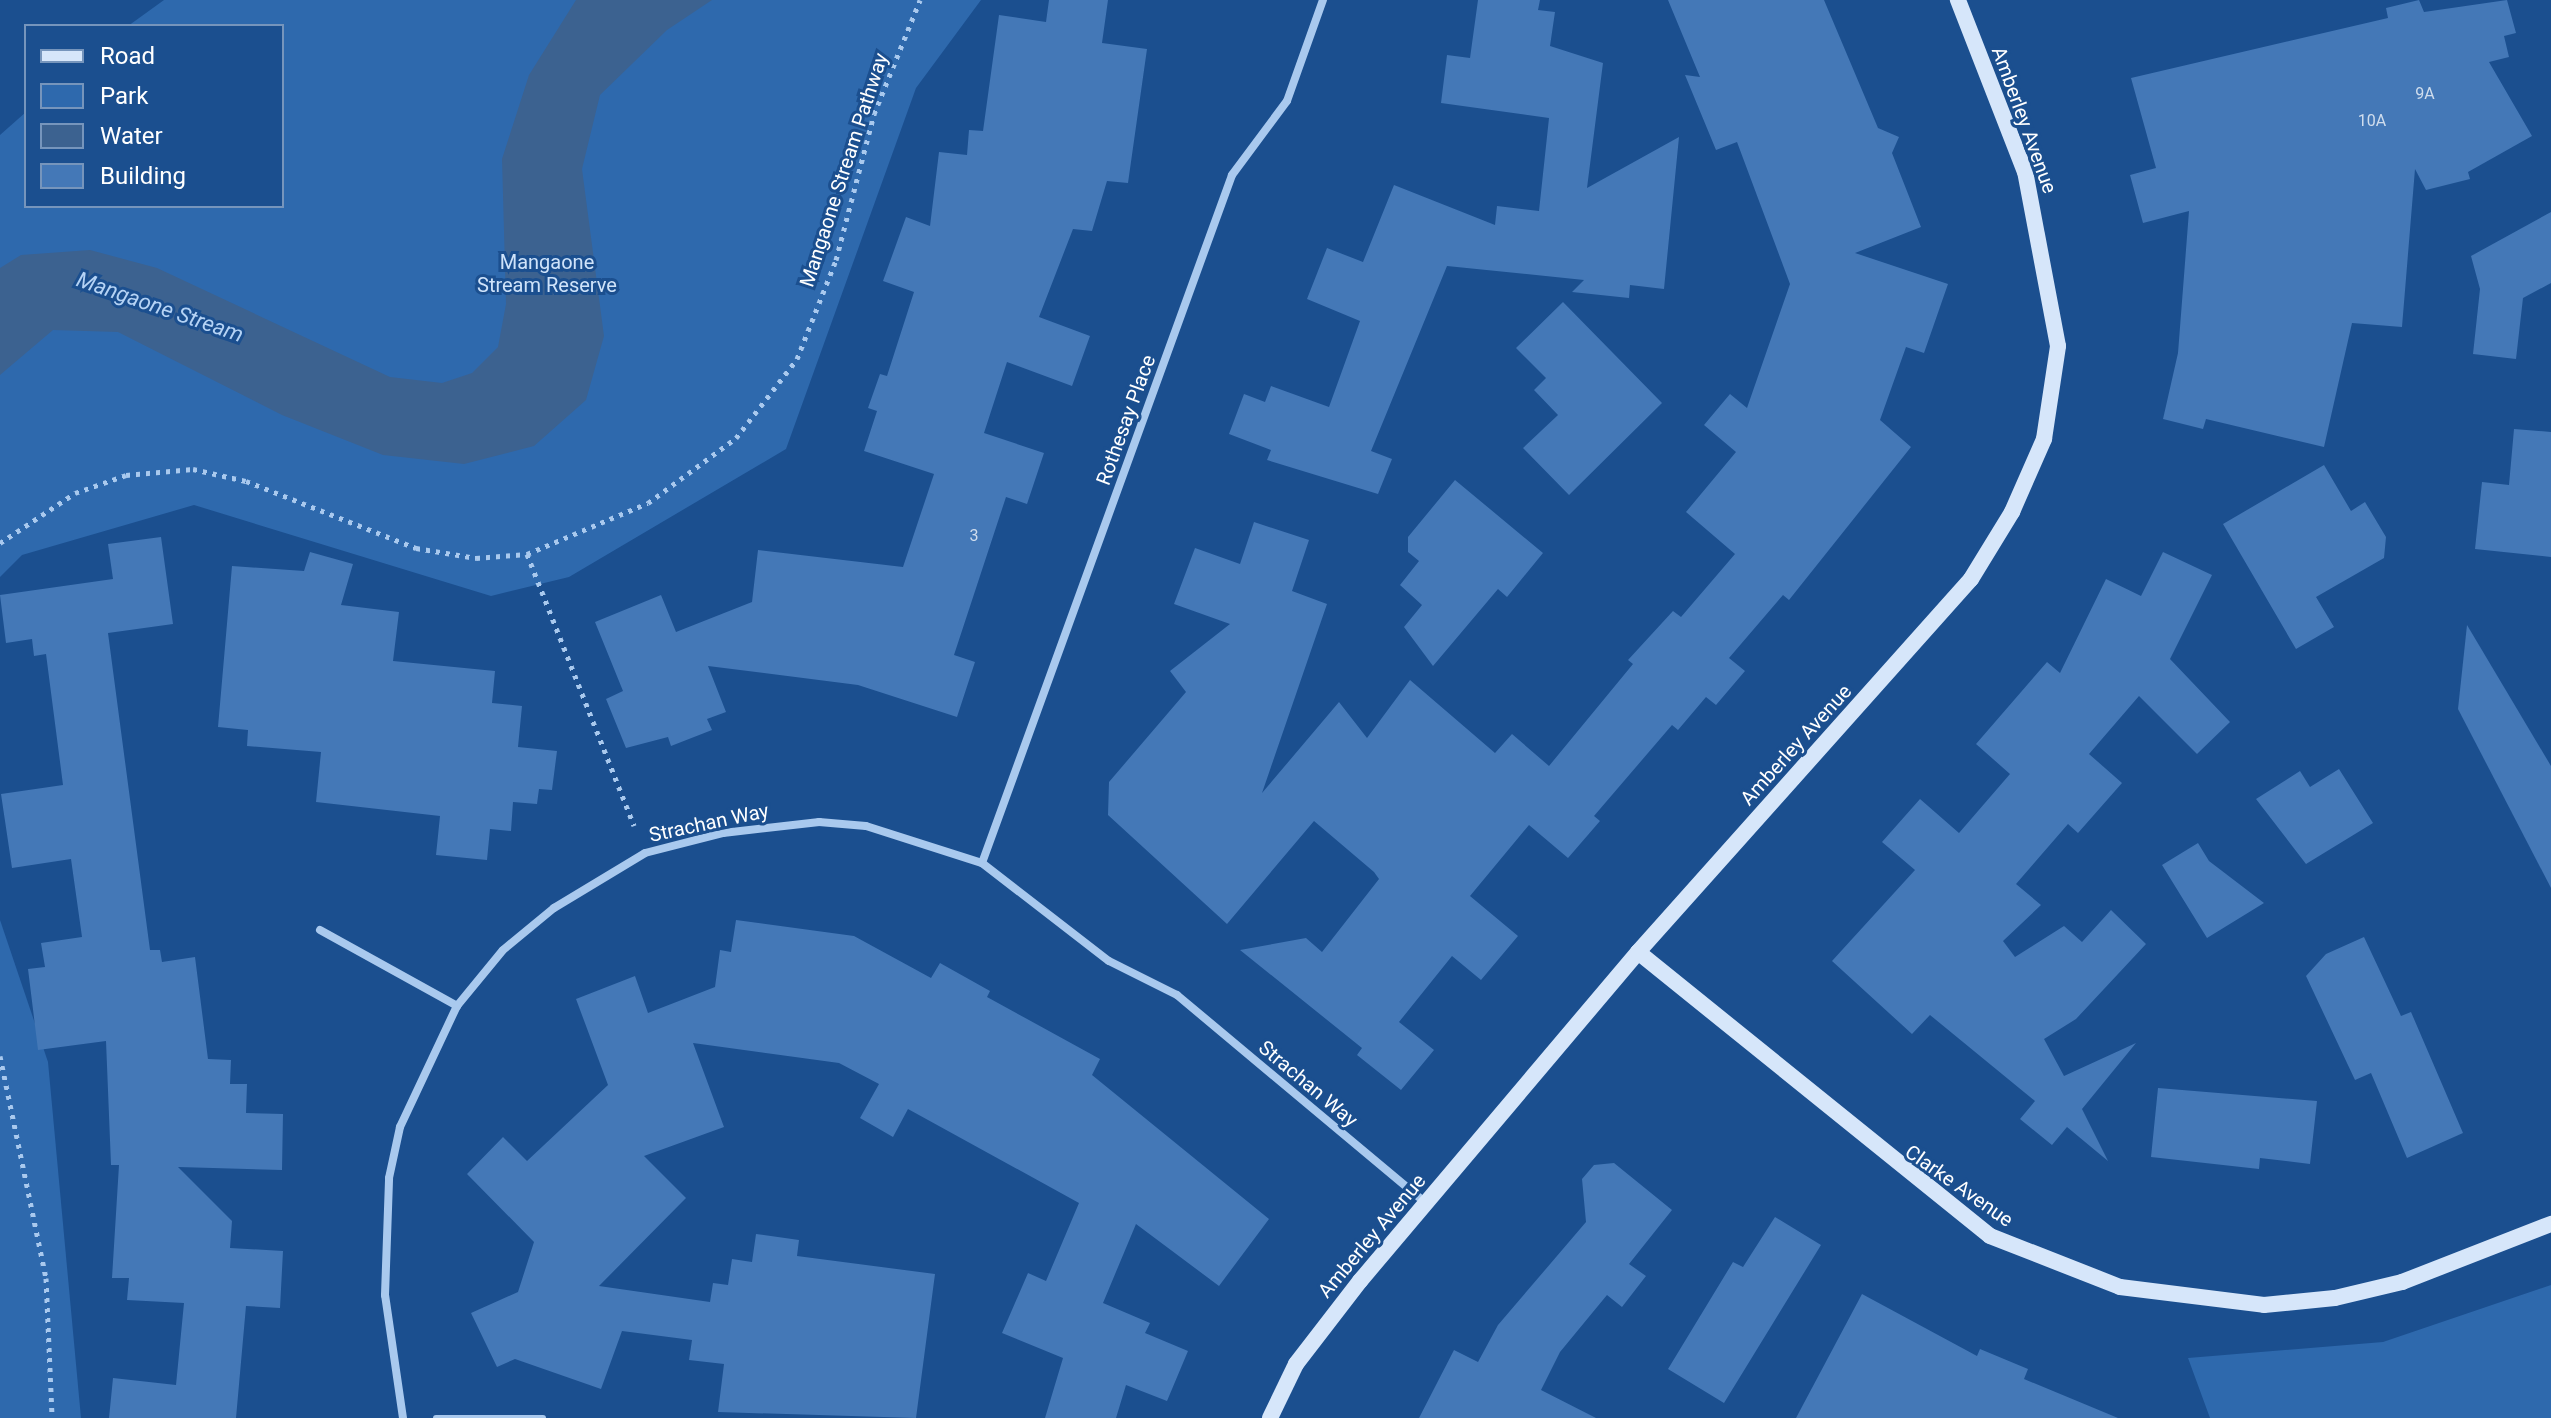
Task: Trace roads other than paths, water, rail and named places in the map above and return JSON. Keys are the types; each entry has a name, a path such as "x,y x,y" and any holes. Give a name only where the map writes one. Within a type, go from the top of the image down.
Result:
{"street":[{"name":"Rothesay Place","path":"982,863 1232,175 1287,101 1323,0"},
{"name":"Amberley Avenue","path":"1270,1418 1318,1333 1425,1202 1638,952 1971,579 2044,439 2058,346 2044,245 2025,172 1958,0"},
{"name":"Strachan Way","path":"403,1418 385,1295 389,1178 400,1127 457,1006 503,950 554,908 645,853 723,833 819,822 911,836 982,863 1109,961 1177,995 1425,1202"},
{"path":"320,930 457,1006"},
{"name":"Clarke Avenue","path":"1638,952 1990,1236 2120,1287 2264,1305 2335,1298 2402,1282 2551,1224"}],"lane":[{"path":"436,1418 543,1418"}],"water":[{"name":"Mangaone Stream","path":"576,0 712,0 667,30 600,95 582,169 604,336 586,400 534,446 464,464 383,455 282,415 118,332 53,330 0,375 0,268 21,255 90,250 157,268 390,377 442,383 472,373 498,347 506,304 502,159 529,75"}],"park label":[{"name":"Mangaone Stream Reserve","path":"547,274"}]}
